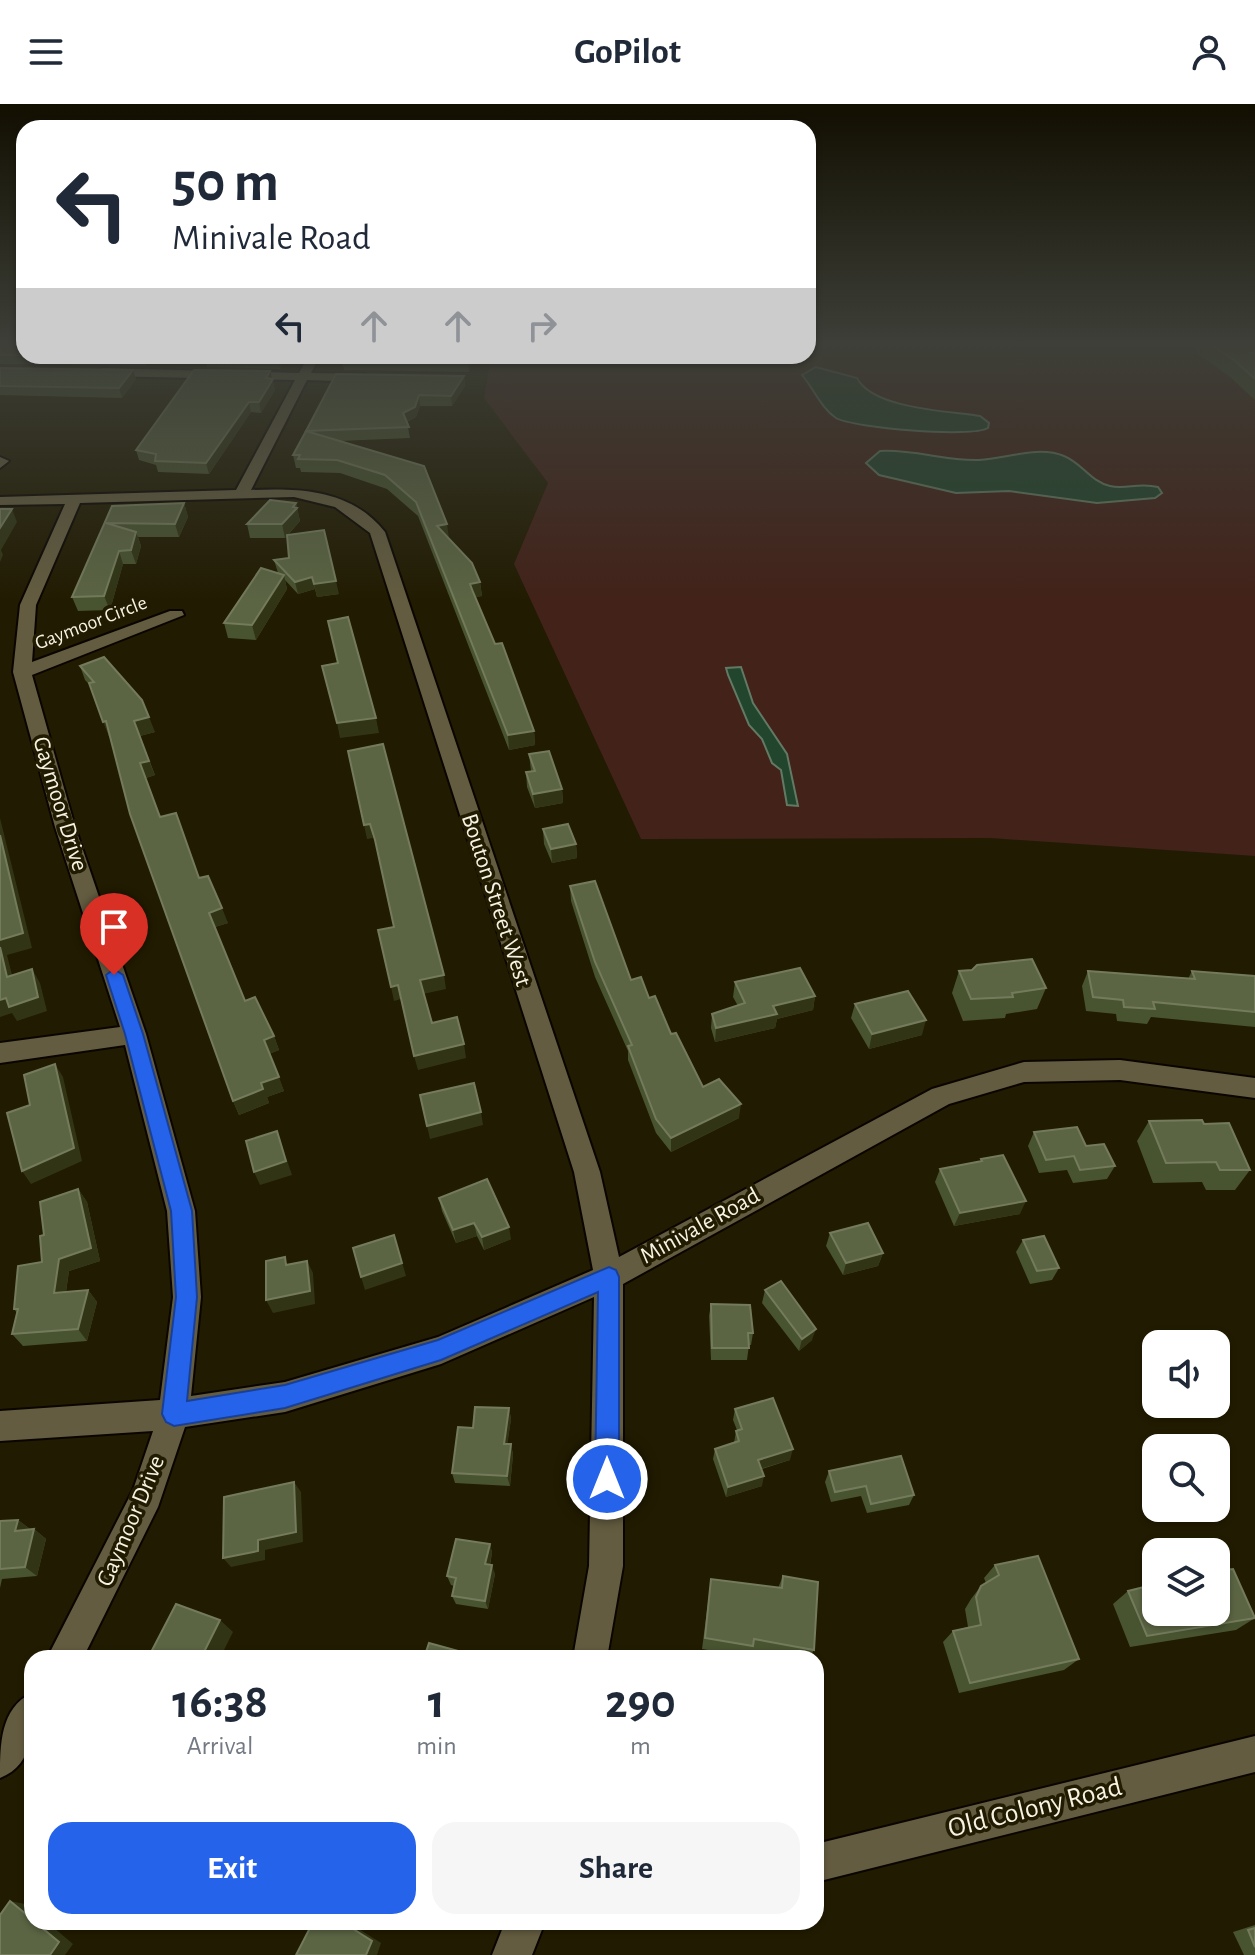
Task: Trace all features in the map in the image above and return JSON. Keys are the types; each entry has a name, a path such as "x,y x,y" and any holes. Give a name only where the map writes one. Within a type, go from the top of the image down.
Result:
{"street":[{"path":"241,494 275,429"},
{"name":"Bouton Street West","path":"0,501 294,493 329,498 358,510 377,532 587,1172 609,1277 606,1566 591,1650"},
{"name":"Gaymoor Drive","path":"69,1650 147,1496 174,1414 187,1297 181,1211 134,1034 65,827 22,672 28,605 74,499"},
{"name":"Gaymoor Circle","path":"22,672 176,615"},
{"path":"0,1053 48,1049 134,1034"},
{"name":"Minivale Road","path":"0,1426 174,1414 285,1397 441,1350 609,1277 941,1096 1024,1072 1120,1070 1255,1088"},
{"path":"0,1760 24,1723"},
{"name":"Old Colony Road","path":"824,1861 1255,1754"},
{"path":"512,1955 522,1930"}],"shaded area":[{"path":"508,429 1255,429 1255,856 990,838 641,839 514,564 548,483"},
{"path":"906,429 983,429 960,432"},
{"path":"880,451 979,460 1033,452 1054,453 1070,459 1103,484 1158,487 1162,493 1155,498 1097,503 1009,491 956,493 879,475 866,463"},
{"path":"741,667 753,703 787,754 798,806 787,805 781,770 772,763 762,739 749,725 728,675 726,668"}],"building":[{"path":"151,429 230,429 206,463 155,461 156,454 136,450"},
{"path":"306,431 424,466 447,524 437,526 472,563 480,582 470,584 495,644 502,643 534,731 508,735 416,502 385,475 337,460 298,459 300,455 293,455"},
{"path":"270,500 296,503 293,507 297,508 282,524 247,524"},
{"path":"184,503 175,524 106,523 136,532 131,550 119,551 104,596 72,597 112,506"},
{"path":"0,509 12,509 0,528"},
{"path":"324,530 336,581 314,584 312,577 295,582 274,560 289,558 287,535"},
{"path":"261,568 284,575 252,625 224,623"},
{"path":"348,617 376,718 337,723 322,666 338,663 328,621"},
{"path":"104,657 142,700 149,717 134,721 149,761 140,763 160,817 176,813 199,878 208,876 222,908 209,913 245,1001 255,997 274,1036 264,1040 279,1077 261,1083 263,1089 233,1101 130,814 106,721 103,722 89,683 94,682 80,666"},
{"path":"383,744 444,975 420,980 432,1023 457,1017 464,1044 414,1056 398,985 391,987 378,930 394,927 375,840 370,824 364,825 348,751"},
{"path":"549,751 562,789 533,794 526,772 535,771 529,754"},
{"path":"568,824 576,844 551,849 543,829"},
{"path":"0,835 23,933 0,940"},
{"path":"595,881 631,980 641,977 649,998 655,996 671,1034 676,1033 703,1087 719,1079 741,1104 671,1138 656,1119 628,1046 632,1045 595,962 570,886"},
{"path":"0,947 7,977 32,969 38,997 9,1007 6,998 0,1000"},
{"path":"1032,959 1046,988 1012,993 1013,997 971,999 959,971 972,970 977,965"},
{"path":"800,968 815,996 773,1006 777,1014 716,1028 712,1014 745,1003 735,982"},
{"path":"1088,971 1195,979 1192,971 1255,976 1255,1012 1153,1002 1155,1009 1124,1007 1123,1000 1093,997"},
{"path":"908,991 926,1020 872,1034 855,1004"},
{"path":"55,1064 74,1148 22,1171 7,1113 30,1105 24,1075"},
{"path":"474,1083 481,1112 427,1126 420,1095"},
{"path":"1202,1120 1204,1124 1229,1123 1250,1170 1220,1170 1216,1162 1166,1163 1149,1121"},
{"path":"1077,1127 1086,1146 1104,1144 1115,1166 1080,1170 1074,1156 1046,1160 1034,1132"},
{"path":"277,1131 286,1161 254,1172 246,1141"},
{"path":"1003,1155 1026,1201 960,1213 940,1169"},
{"path":"487,1179 509,1227 482,1237 474,1223 453,1230 439,1198"},
{"path":"78,1189 91,1248 59,1259 54,1293 88,1290 78,1329 12,1334 18,1309 14,1309 18,1266 42,1262 40,1236 44,1235 40,1202"},
{"path":"868,1223 883,1253 846,1263 830,1233"},
{"path":"394,1235 402,1263 361,1277 353,1248"},
{"path":"1044,1236 1059,1268 1037,1271 1023,1240"},
{"path":"285,1257 286,1265 307,1261 310,1291 266,1300 266,1261"},
{"path":"781,1281 816,1329 802,1339 765,1290"},
{"path":"711,1304 750,1305 753,1333 748,1333 749,1348 712,1348"},
{"path":"773,1398 793,1449 758,1460 764,1476 728,1487 715,1449 739,1441 736,1431 742,1429 735,1409"},
{"path":"475,1407 509,1408 504,1444 511,1444 507,1476 452,1473 458,1427 473,1428"},
{"path":"901,1456 914,1495 871,1504 866,1486 835,1492 829,1471"},
{"path":"294,1482 296,1532 258,1540 258,1551 223,1558 224,1497"},
{"path":"18,1520 15,1531 34,1529 25,1567 0,1569 0,1521"},
{"path":"456,1539 490,1544 485,1564 492,1565 485,1601 452,1596 456,1578 447,1576"},
{"path":"1038,1556 1079,1659 970,1683 953,1631 981,1625 976,1597 981,1586 999,1575 995,1565"},
{"path":"1230,1569 1233,1569 1255,1618 1230,1622"},
{"path":"783,1576 818,1582 814,1650 754,1639 753,1646 705,1638 711,1579 782,1588"},
{"path":"1142,1588 1142,1624 1128,1591"},
{"path":"176,1604 220,1620 205,1650 152,1650"},
{"path":"1143,1626 1207,1626 1147,1636"},
{"path":"429,1643 454,1650 427,1650"},
{"path":"10,1901 24,1912 24,1930 45,1930 59,1942 50,1955 0,1955 0,1915"},
{"path":"1255,1928 1255,1947 1248,1930"},
{"path":"309,1930 355,1930 372,1941 366,1955 296,1955"}],"route":[{"path":"114,975 134,1034 181,1211 187,1297 174,1414 285,1397 441,1350 609,1277 607,1479"}]}
